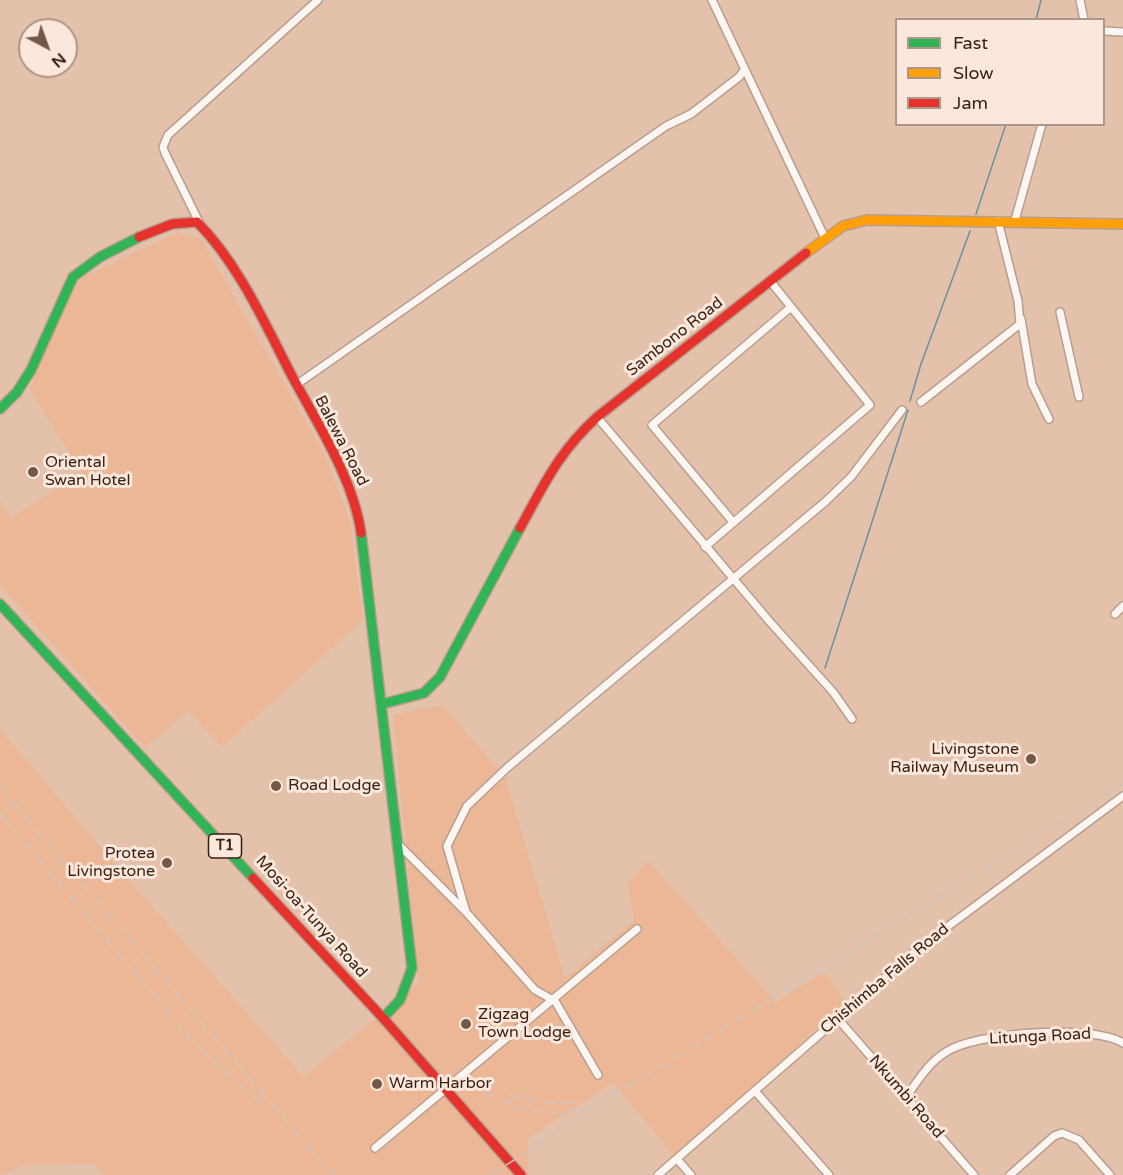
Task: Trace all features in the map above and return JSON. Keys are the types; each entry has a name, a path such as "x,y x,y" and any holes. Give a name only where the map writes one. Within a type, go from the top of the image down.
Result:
{"main road":[{"path":"0,409 26,378 65,289 76,274 128,243 167,226 192,220 199,222"},
{"name":"Sambono Road","path":"382,704 424,693 440,677 553,467 571,441 597,417 843,226 867,220 1015,220 1123,224"},
{"name":"Balewa Road","path":"199,222 232,268 296,385 355,503 382,704 412,968 400,1000 383,1018"},
{"name":"Mosi-oa-Tunya Road","path":"0,604 383,1018 521,1175"}],"street":[{"path":"199,222 165,153 163,147 168,135 318,0"},
{"path":"712,0 825,238"},
{"path":"1080,0 1084,18"},
{"path":"1105,32 1123,32"},
{"path":"296,385 666,126 692,114 739,77 745,69"},
{"path":"1015,220 1041,126"},
{"path":"999,221 1022,319 1032,384 1049,419"},
{"path":"705,547 870,405 771,282"},
{"path":"733,522 652,425 792,307"},
{"path":"1060,312 1079,397"},
{"path":"921,402 1015,329 1022,319"},
{"path":"466,912 447,846 467,806 508,768 643,657 732,578 794,530 843,486 902,410"},
{"path":"597,417 705,547 833,692 852,719"},
{"path":"1115,614 1123,606"},
{"name":"Chishimba Falls Road","path":"658,1175 935,936 1123,796"},
{"path":"399,845 466,912 534,990 555,1001 598,1075"},
{"path":"375,1149 555,1001 638,929"},
{"name":"Nkumbi Road","path":"838,1019 974,1175"},
{"name":"Litunga Road","path":"906,1097 931,1064 946,1051 986,1038 1077,1032 1107,1036 1123,1043"},
{"path":"755,1091 829,1175"},
{"path":"1010,1175 1049,1140 1062,1133 1079,1140 1110,1175"},
{"path":"677,1159 691,1175"}],"shaded area":[{"path":"178,232 201,239 325,455 350,522 363,620 222,747 188,711 145,748 0,585 0,501 11,518 82,473 29,389 76,284 86,276"},
{"path":"442,705 505,777 565,978 634,920 628,883 648,861 776,1002 824,972 846,1002 675,1157 613,1083 527,1139 528,1175 104,1175 94,1164 26,1165 0,1175 0,729 126,877 304,1077 419,982 393,715"}],"waterway":[{"path":"1036,18 1041,0"},
{"path":"976,214 1005,126"},
{"path":"910,401 921,364 970,231"},
{"path":"825,668 908,410"}],"railway":[{"path":"491,1175 609,1098 1123,784"},
{"path":"0,787 332,1175"},
{"path":"0,814 196,1045 265,1107"},
{"path":"470,1079 497,1098 528,1110 560,1112 592,1105"},
{"path":"509,1095 547,1103 575,1103"}],"traffic: fast":[{"path":"0,409 17,392 31,370 73,277 100,257 139,237"},
{"path":"382,704 424,693 440,677 520,528"},
{"path":"361,533 412,968 400,1000 383,1018"},
{"path":"0,604 253,878"}],"traffic: slow":[{"path":"806,253 843,226 867,220 1123,224"}],"traffic: jam":[{"path":"139,237 172,224 197,222 226,257 251,296 334,453 351,493 361,533"},
{"path":"520,528 562,456 597,417 806,253"},
{"path":"253,878 383,1018 521,1175"}],"place":[{"name":"Oriental Swan Hotel","path":"33,472"},
{"name":"Livingstone Railway Museum","path":"1031,759"},
{"name":"Road Lodge","path":"276,786"},
{"name":"Protea Livingstone","path":"167,863"},
{"name":"Zigzag Town Lodge","path":"466,1024"},
{"name":"Warm Harbor","path":"377,1084"}]}
